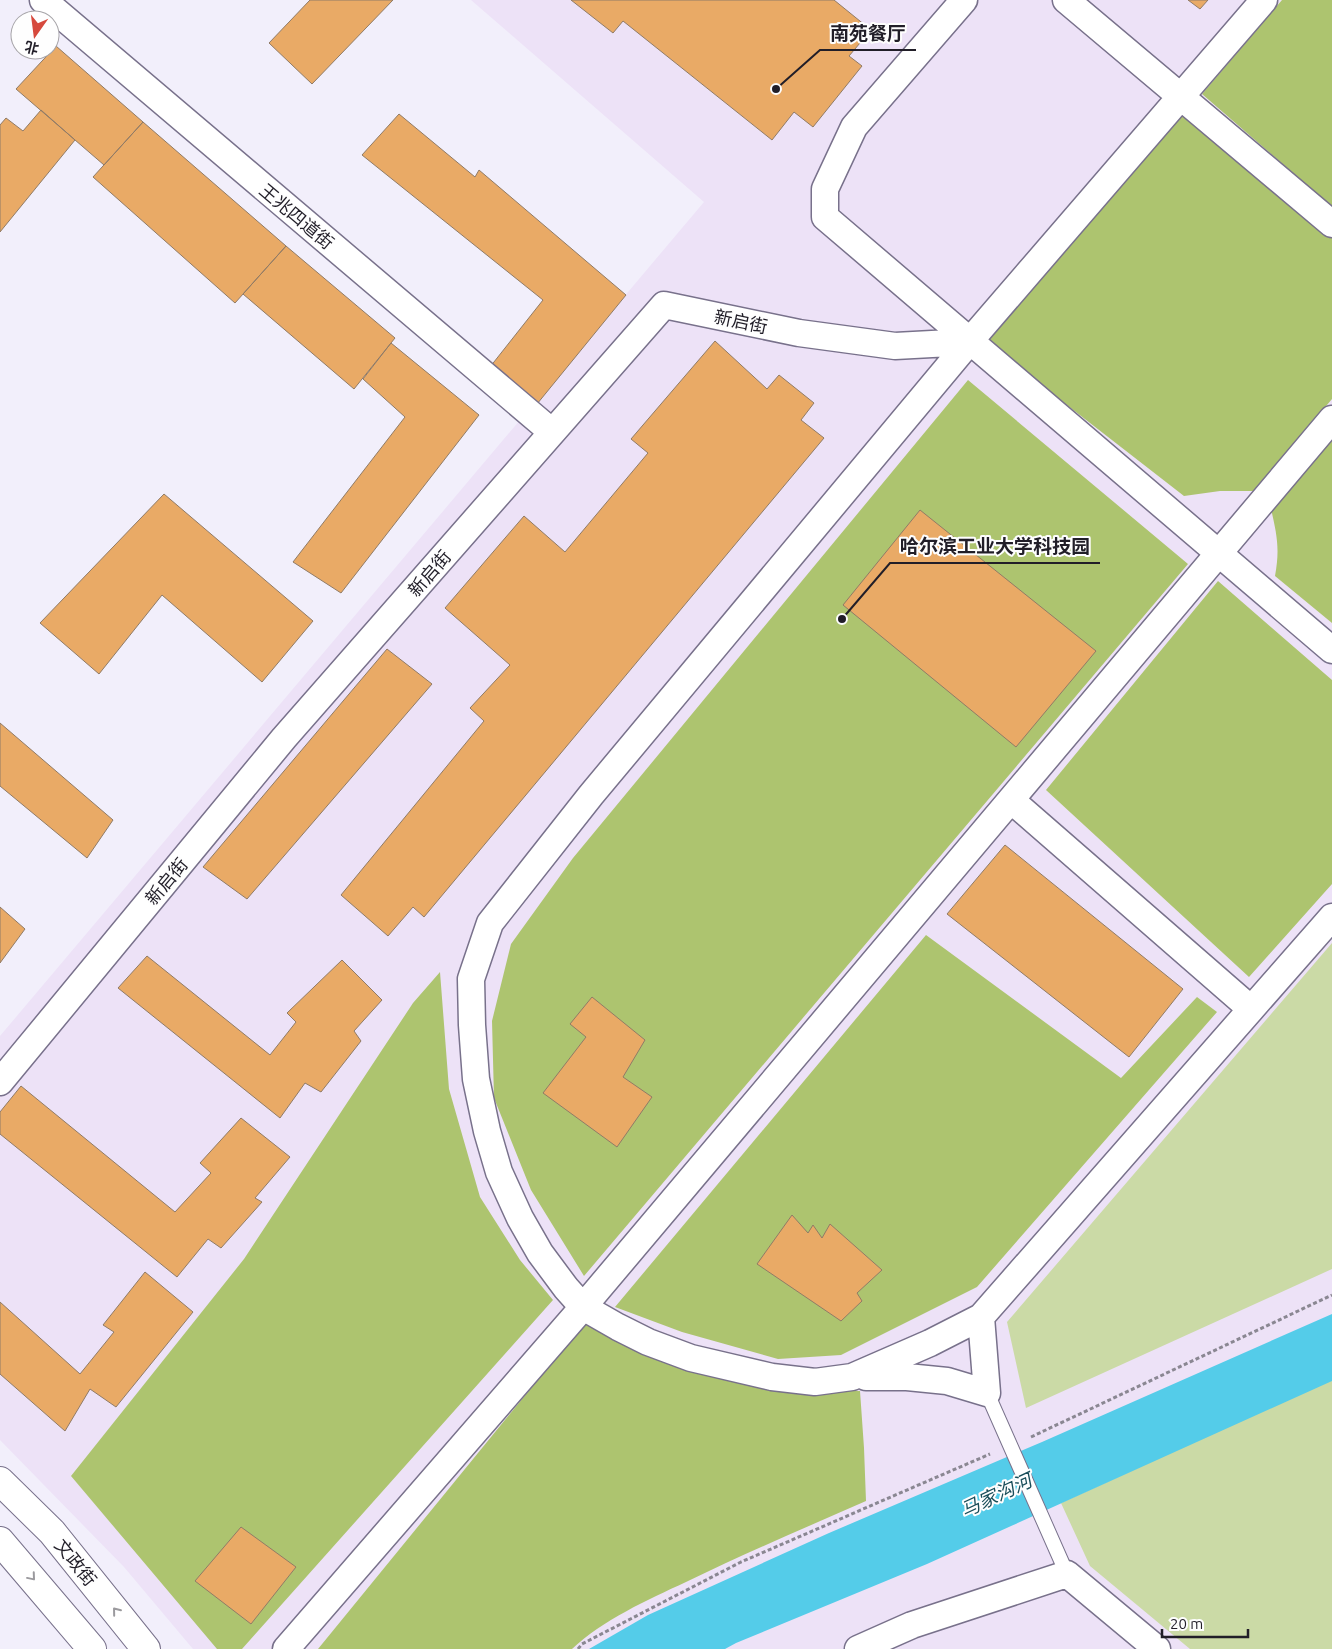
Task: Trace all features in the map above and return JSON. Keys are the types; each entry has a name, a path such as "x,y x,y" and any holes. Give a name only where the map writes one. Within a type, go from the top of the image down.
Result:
{"main road":[{"name":"文政街","path":"0,1481 52,1532 146,1649"},
{"path":"0,1541 92,1649"}],"street":[{"name":"王兆四道街","path":"43,0 552,432"},
{"path":"964,0 854,127 825,189 825,217 969,342 1332,650"},
{"path":"1066,0 1332,224"},
{"path":"981,1317 987,1393 946,1382 907,1377 852,1377 815,1382 732,1369 691,1358 648,1342 583,1307 540,1253 520,1218 499,1172 487,1131 476,1079 471,978 490,923 597,787 969,342 1264,0"},
{"name":"新启街","path":"0,1082 284,738 664,305 799,333 894,346 969,342"},
{"path":"286,1649 583,1307 1332,419"},
{"path":"1011,800 1251,1009"},
{"path":"852,1377 930,1343 981,1317 1332,917"},
{"path":"858,1649 912,1624 1067,1574 1157,1649"}],"lane":[{"path":"987,1393 1067,1574"}],"path":[{"path":"1028,1438 1332,1295"},
{"path":"578,1649 582,1644 741,1562 995,1452"}],"shaded area":[{"path":"471,0 1332,0 1332,1649 193,1649 124,1567 0,1440 0,1036 704,202"}],"green space":[{"path":"1282,0 1332,0 1332,207 1202,94"},
{"path":"1185,112 1332,237 1332,399 1255,491 1220,491 1184,496 983,340"},
{"path":"968,380 1188,564 584,1276 531,1190 494,1098 492,1021 511,944 573,858"},
{"path":"1332,437 1332,623 1275,576 1277,542 1271,509"},
{"path":"1218,581 1332,680 1332,884 1249,977 1046,790"},
{"path":"926,935 1121,1078 1197,997 1217,1012 977,1287 841,1355 778,1359 682,1332 615,1307"},
{"path":"1332,943 1332,1269 1026,1408 1007,1322"},
{"path":"440,972 449,1089 480,1197 520,1260 553,1300 242,1649 217,1649 71,1476 244,1259 413,1003"},
{"path":"585,1322 779,1390 860,1391 866,1501 730,1561 641,1603 597,1629 572,1649 318,1649"},
{"path":"1332,1379 1332,1649 1190,1649 1090,1566 1061,1503"}],"water":[{"name":"马家沟河","path":"1332,1314 1332,1381 927,1564 725,1649 589,1649 648,1615 829,1533 1042,1442"}],"building":[{"path":"310,0 393,0 312,84 269,43"},
{"path":"571,0 834,0 871,30 849,56 862,66 813,127 794,112 772,140 623,21 613,33"},
{"path":"1188,0 1208,0 1200,9"},
{"path":"60,49 143,122 104,165 16,89 43,60 60,60"},
{"path":"41,110 75,140 0,232 0,125 6,118 23,131"},
{"path":"399,114 475,177 479,170 626,295 537,404 490,367 543,300 362,155"},
{"path":"143,122 286,246 235,303 93,177"},
{"path":"286,246 395,338 354,389 243,294"},
{"path":"715,341 767,389 779,375 814,403 801,420 824,438 424,917 413,907 388,936 341,895 484,721 470,708 510,665 445,608 524,516 565,552 648,453 631,439"},
{"path":"391,343 479,415 341,593 293,562 405,417 363,379"},
{"path":"164,494 313,621 262,682 162,595 99,674 40,623"},
{"path":"920,510 1096,651 1016,747 843,605"},
{"path":"387,649 432,684 247,899 203,867"},
{"path":"0,723 113,820 87,858 0,786"},
{"path":"1005,845 1183,989 1129,1057 947,914"},
{"path":"0,907 25,929 0,963"},
{"path":"147,956 270,1055 296,1022 287,1013 342,960 382,1000 354,1031 361,1041 321,1092 305,1083 280,1118 118,988"},
{"path":"592,997 645,1040 623,1077 652,1097 617,1147 543,1093 586,1037 570,1024"},
{"path":"21,1086 175,1212 211,1173 200,1163 241,1118 290,1157 255,1198 262,1202 221,1248 208,1239 177,1277 0,1134 0,1112"},
{"path":"792,1215 808,1233 813,1225 822,1238 830,1224 882,1270 857,1293 862,1301 841,1321 757,1264"},
{"path":"145,1272 193,1312 116,1407 90,1389 65,1431 0,1374 0,1302 80,1374 114,1332 103,1325"},
{"path":"241,1527 296,1567 251,1624 195,1581"}],"place":[{"name":"南苑餐厅","path":"776,89"},
{"name":"哈尔滨工业大学科技园","path":"842,619"}]}
